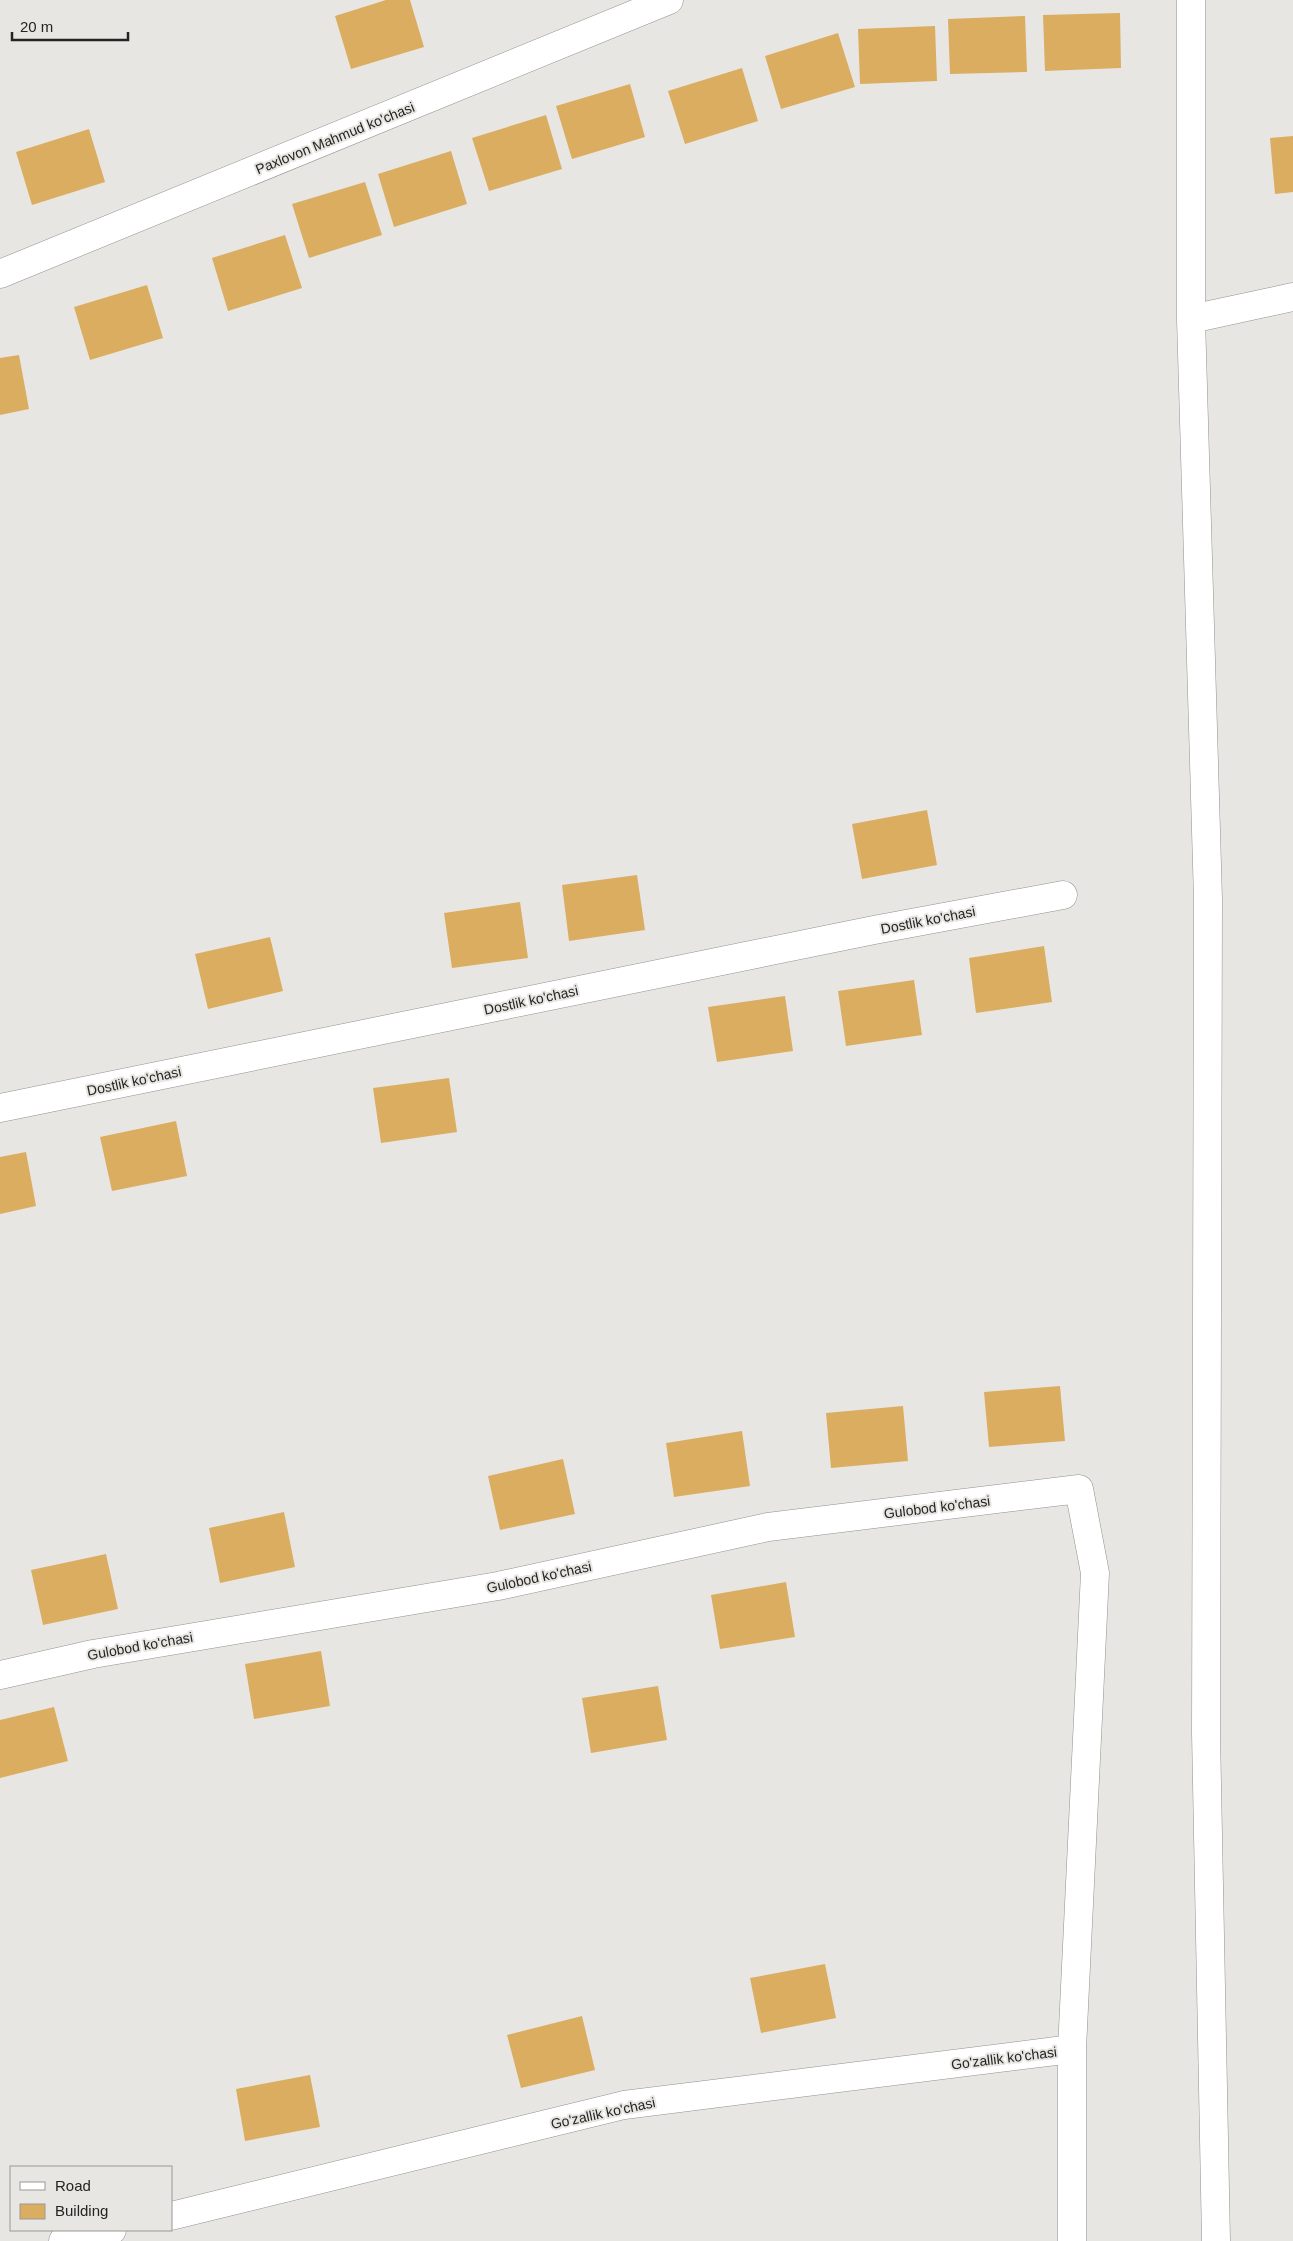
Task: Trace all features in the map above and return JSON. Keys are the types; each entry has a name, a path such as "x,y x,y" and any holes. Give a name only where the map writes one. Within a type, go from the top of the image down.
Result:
{"street":[{"name":"Paxlovon Mahmud ko'chasi","path":"0,274 669,0"},
{"path":"1191,0 1191,319 1208,900 1206,1732 1216,2241"},
{"path":"1191,319 1293,297"},
{"name":"Dostlik ko'chasi","path":"0,1108 874,930 1063,895"},
{"name":"Gulobod ko'chasi","path":"0,1675 93,1654 498,1586 768,1527 1079,1489 1095,1573 1072,2049"},
{"path":"1072,2049 1072,2241"},
{"name":"Go'zallik ko'chasi","path":"172,2216 624,2105 1072,2049"},
{"path":"63,2241 108,2231"}],"building":[{"path":"386,0 410,0 424,47 351,69 335,16"},
{"path":"1120,13 1121,68 1045,71 1043,15"},
{"path":"1025,16 1027,72 950,74 948,19"},
{"path":"935,26 937,81 860,84 858,29"},
{"path":"838,33 855,87 781,109 765,56"},
{"path":"742,68 758,121 685,144 668,91"},
{"path":"630,84 645,137 572,159 556,106"},
{"path":"546,115 562,169 489,191 472,138"},
{"path":"89,129 105,182 32,205 16,152"},
{"path":"1293,136 1293,192 1275,194 1270,138"},
{"path":"451,151 467,204 394,227 378,174"},
{"path":"365,182 382,235 309,258 292,204"},
{"path":"285,235 302,288 228,311 212,258"},
{"path":"147,285 163,338 90,360 74,307"},
{"path":"19,355 29,409 0,415 0,358"},
{"path":"927,810 937,865 862,879 852,824"},
{"path":"637,875 645,930 569,941 562,885"},
{"path":"520,902 528,958 452,968 444,913"},
{"path":"270,937 283,991 208,1009 195,954"},
{"path":"1044,946 1052,1002 976,1013 969,958"},
{"path":"914,980 922,1035 846,1046 838,991"},
{"path":"785,996 793,1051 717,1062 708,1007"},
{"path":"449,1078 457,1132 381,1143 373,1088"},
{"path":"176,1121 187,1176 112,1191 100,1137"},
{"path":"26,1152 36,1206 0,1214 0,1157"},
{"path":"1060,1386 1065,1441 989,1447 984,1392"},
{"path":"903,1406 908,1461 831,1468 826,1413"},
{"path":"742,1431 750,1486 674,1497 666,1443"},
{"path":"563,1459 575,1514 500,1530 488,1476"},
{"path":"284,1512 295,1567 220,1583 209,1528"},
{"path":"106,1554 118,1609 43,1625 31,1570"},
{"path":"786,1582 795,1637 720,1649 711,1595"},
{"path":"321,1651 330,1706 254,1719 245,1664"},
{"path":"658,1686 667,1740 591,1753 582,1698"},
{"path":"54,1707 68,1761 0,1778 0,1720"},
{"path":"825,1964 836,2018 761,2033 750,1978"},
{"path":"582,2016 595,2070 521,2088 507,2035"},
{"path":"310,2075 320,2127 245,2141 236,2089"}]}
